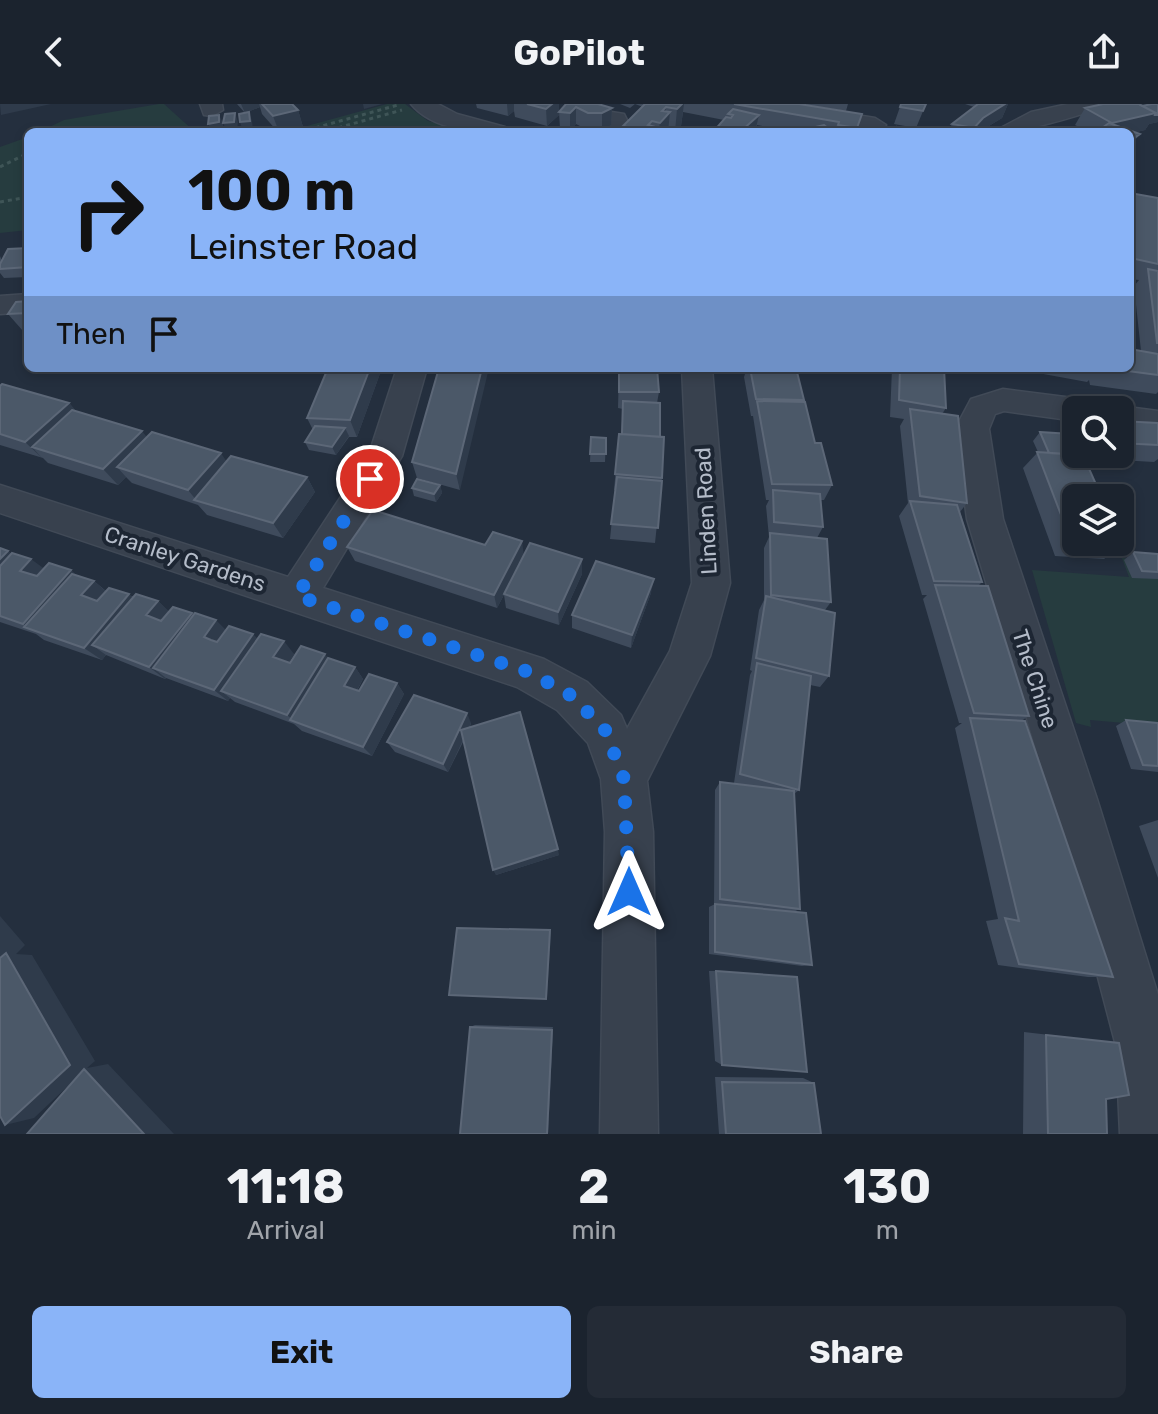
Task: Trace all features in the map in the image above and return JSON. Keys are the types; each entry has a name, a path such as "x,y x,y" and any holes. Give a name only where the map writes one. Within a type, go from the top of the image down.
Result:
{"street":[{"path":"750,104 875,120"},
{"path":"1013,128 1039,117 1096,104"},
{"path":"426,106 449,119 482,128"},
{"path":"599,116 616,119 618,128"},
{"path":"0,305 24,303"},
{"path":"297,596 385,456 411,372"},
{"name":"Linden Road","path":"624,779 689,656 711,583 697,372"},
{"name":"The Chine","path":"1062,408 1003,400 982,407 972,429 974,457 985,519 1074,799 1151,1023 1149,1134"},
{"path":"1134,419 1158,423"},
{"name":"Cranley Gardens","path":"0,499 529,672 572,696 605,730 624,779 629,832 629,1134"}],"path":[{"path":"315,128 403,104"},
{"path":"339,128 426,106"},
{"path":"0,167 24,155"},
{"path":"0,202 24,198"},
{"path":"1134,283 1144,285"}],"green space":[{"path":"164,104 191,128 47,128 64,120"},
{"path":"387,104 405,104 428,121 455,128 300,128"},
{"path":"24,138 24,230 0,233 0,147"},
{"path":"1122,558 1158,561 1158,726 1090,720 1091,727 1076,723 1032,570 1129,577"}],"building":[{"path":"262,104 292,104 298,110 273,116"},
{"path":"527,104 552,104 546,109"},
{"path":"566,104 598,104 612,108 602,113 588,113 576,107 570,113 559,112"},
{"path":"645,104 682,104 677,109 666,107 662,111 670,112 660,123 652,121 648,125 659,128 623,126"},
{"path":"734,104 799,104 862,114 857,128 838,125 839,122"},
{"path":"901,104 926,104 923,111 900,107"},
{"path":"978,104 1005,104 974,128 952,124"},
{"path":"1103,104 1139,104 1156,113 1112,123 1085,108"},
{"path":"1158,104 1158,115 1142,106"},
{"path":"733,109 759,115 744,128 716,128 726,117 733,115 728,114"},
{"path":"249,112 250,121 240,122 239,114"},
{"path":"235,113 234,122 223,123 225,114"},
{"path":"219,115 219,122 208,124 209,116"},
{"path":"1109,123 1123,128 1102,128"},
{"path":"1134,194 1158,198 1158,264 1135,259"},
{"path":"24,248 24,267 0,269 8,249"},
{"path":"1148,269 1158,271 1158,343 1157,343"},
{"path":"24,301 24,313 8,314 16,302"},
{"path":"1134,350 1158,354 1158,375 1134,372"},
{"path":"326,372 368,372 350,420 307,418"},
{"path":"438,372 481,372 456,474 412,462"},
{"path":"619,372 657,372 659,392 619,392"},
{"path":"751,372 797,372 804,400 756,399"},
{"path":"900,372 944,372 946,408 899,400"},
{"path":"2,384 69,403 25,442 0,434"},
{"path":"623,401 660,403 660,437 622,434"},
{"path":"757,401 805,402 815,443 821,443 832,485 772,484"},
{"path":"910,409 958,416 967,503 920,496"},
{"path":"72,410 142,431 103,469 32,447"},
{"path":"1134,422 1158,423 1158,445 1134,444"},
{"path":"315,426 345,428 332,447 305,442"},
{"path":"152,432 221,453 188,490 117,467"},
{"path":"1040,432 1062,433 1062,454 1049,453"},
{"path":"619,434 664,437 662,478 615,474"},
{"path":"591,437 606,438 606,454 590,454"},
{"path":"1037,452 1062,454 1062,468 1089,468 1096,484 1062,484 1062,517"},
{"path":"231,456 307,477 273,523 194,500"},
{"path":"617,477 662,481 658,528 611,524"},
{"path":"417,479 440,485 434,494 412,488"},
{"path":"773,490 820,494 823,527 774,522"},
{"path":"910,501 957,505 982,582 934,581"},
{"path":"373,510 485,545 493,532 522,541 494,595 347,547"},
{"path":"770,533 827,539 831,602 771,595"},
{"path":"530,543 582,559 558,612 504,594"},
{"path":"0,548 8,551 0,559"},
{"path":"1134,552 1158,554 1158,572 1142,571"},
{"path":"12,553 31,559 20,571 37,576 49,563 71,570 23,624 0,616 0,566"},
{"path":"596,561 654,579 632,635 572,615"},
{"path":"72,574 94,581 81,595 97,601 109,588 129,594 84,648 24,627"},
{"path":"935,585 988,586 1029,716 974,713"},
{"path":"136,594 158,601 146,615 161,621 173,607 192,613 149,667 92,645"},
{"path":"766,596 835,613 829,676 756,658"},
{"path":"195,613 216,620 204,637 211,640 217,642 229,626 253,634 214,690 153,668"},
{"path":"261,634 284,641 273,657 290,663 301,646 325,654 287,715 221,691"},
{"path":"328,658 355,667 344,686 359,691 369,674 397,683 363,747 290,720"},
{"path":"757,663 811,676 799,790 740,774"},
{"path":"414,695 467,713 443,764 387,742"},
{"path":"520,712 558,849 493,870 461,730"},
{"path":"970,718 1025,721 1113,977 1019,964 1005,918 1019,921"},
{"path":"1126,720 1158,723 1158,766 1143,765"},
{"path":"720,782 794,791 800,909 720,899"},
{"path":"715,904 806,913 812,965 715,952"},
{"path":"457,928 550,930 546,999 449,995"},
{"path":"6,953 70,1065 5,1125 0,1116 0,958"},
{"path":"716,971 797,977 807,1072 722,1065"},
{"path":"470,1027 552,1030 547,1134 460,1134"},
{"path":"1046,1035 1119,1043 1129,1095 1106,1099 1107,1134 1048,1134"},
{"path":"84,1069 144,1134 27,1134"},
{"path":"722,1082 814,1083 821,1134 726,1134"}],"route":[{"path":"370,479 297,596 529,672 572,696 605,730 624,779 629,832 629,892"}]}
